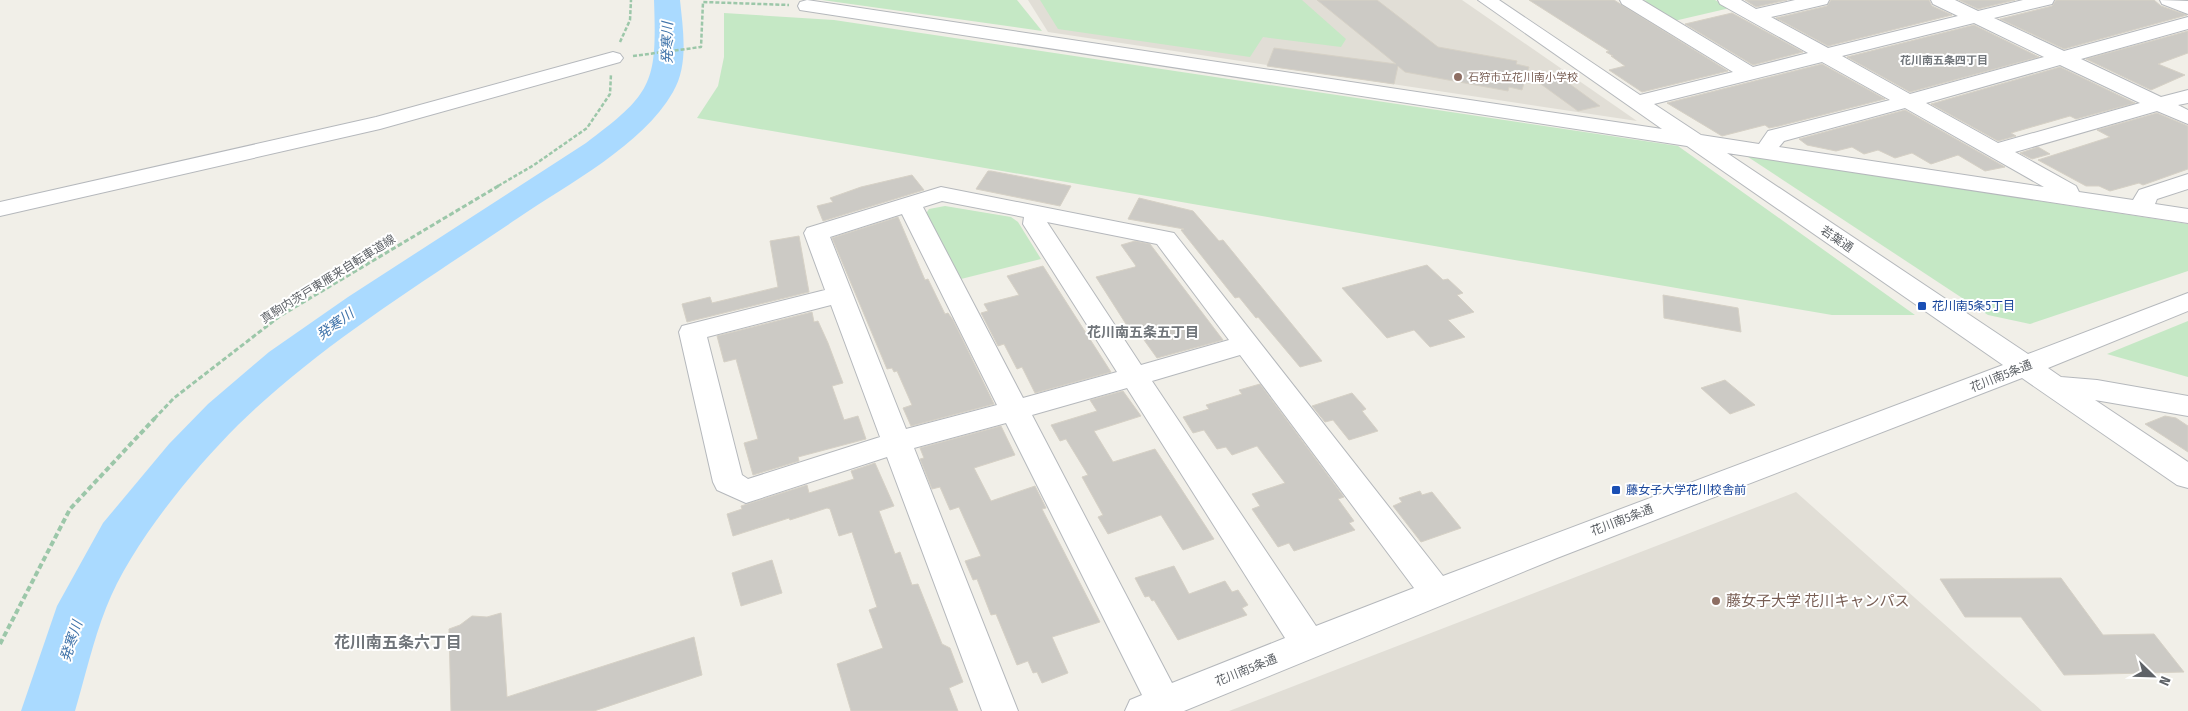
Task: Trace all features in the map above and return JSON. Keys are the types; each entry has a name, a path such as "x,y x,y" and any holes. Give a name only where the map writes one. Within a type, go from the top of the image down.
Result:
{"street":[{"name":"若葉通","path":"1487,0 2188,477"},
{"path":"1628,0 1751,74"},
{"path":"1727,0 2061,186 2075,197"},
{"path":"1754,15 1820,0"},
{"path":"1940,0 2188,118"},
{"path":"1636,102 2046,0"},
{"path":"2169,0 2188,8"},
{"path":"807,6 2075,197 2188,216"},
{"path":"1765,151 1776,136 1909,102 2188,23"},
{"path":"0,209 380,123 622,57"},
{"path":"1997,150 2188,96"},
{"path":"2141,208 2147,195 2188,181"},
{"path":"1000,711 895,443 816,233 941,194 1165,238 1436,592"},
{"path":"909,204 1014,411 1153,707"},
{"path":"1036,213 1035,224 1308,644"},
{"path":"839,295 692,332 728,482 746,490 895,443 1014,411 1246,344"},
{"name":"花川南5条通","path":"1153,707 1436,592 2025,366 2188,301"},
{"path":"2053,386 2098,390 2188,406"}],"path":[{"name":"真駒内茨戸東雁来自転車道線","path":"0,644 70,509 174,398 280,316 534,165 587,128 610,94 622,57 630,20 631,0"},
{"path":"622,57 700,47 703,2 807,6"}],"shaded area":[{"name":"石狩市立花川南小学校","path":"1028,0 1462,0 1637,121 1048,32"},
{"name":"藤女子大学 花川キャンパス","path":"1796,492 2042,711 1229,711"}],"green space":[{"path":"822,0 1017,0 1042,31"},
{"path":"1040,0 1302,0 1346,39 1341,47 1263,37 1250,57 1058,29"},
{"path":"1715,0 1730,8 1674,21 1642,1"},
{"path":"724,13 834,20 1678,146 1915,315 1832,315 697,118 718,86 724,57"},
{"path":"1745,155 2188,224 2188,271 2030,324 1988,315"},
{"path":"945,206 1011,217 1018,222 1041,259 961,279 925,215 929,209"},
{"path":"2188,321 2188,377 2107,354"}],"building":[{"path":"1317,0 1377,0 1438,47 1517,61 1516,64 1529,67 1522,90 1509,87 1508,91 1405,72 1398,66 1394,84 1267,66 1274,48 1396,64"},
{"path":"1529,0 1614,0 1728,71 1642,92 1609,70 1625,66 1606,52 1609,51"},
{"path":"1745,0 1787,0 1756,7"},
{"path":"1831,0 1929,0 1932,6 1952,15 1828,46 1776,18 1827,6"},
{"path":"1959,0 2015,0 1978,9"},
{"path":"2056,0 2154,0 2161,6 2187,15 2064,49 2000,19 2052,6"},
{"path":"1732,13 1803,52 1753,65 1685,24"},
{"path":"1974,25 2039,57 1910,92 1847,57"},
{"path":"2188,31 2188,53 2158,64 2185,75 2151,90 2086,59"},
{"path":"1822,64 1885,99 1779,126 1769,128 1765,125 1722,136 1667,103"},
{"path":"2060,67 2135,103 2076,119 2070,116 2011,133 2016,136 1998,141 1931,104"},
{"path":"1560,77 1600,106 1578,111 1538,82"},
{"path":"1905,110 2005,167 1985,171 1958,155 1931,164 1912,153 1895,158 1878,150 1864,154 1852,147 1836,151 1807,145 1799,139"},
{"path":"2157,113 2188,126 2188,169 2143,185 2139,183 2110,191 2099,186 2086,186 2038,160 2110,137 2097,130"},
{"path":"2038,147 2050,154 2032,159 2020,153"},
{"path":"988,171 1071,186 1060,206 976,189"},
{"path":"912,175 924,190 823,221 817,206 833,202 830,198 861,187"},
{"path":"1139,198 1193,211 1219,241 1223,240 1322,361 1300,367 1258,317 1256,318 1239,297 1235,298 1181,230 1184,229 1128,219"},
{"path":"898,217 925,280 928,279 945,314 948,313 953,320 994,404 911,426 903,408 912,405 897,371 894,372 892,368 887,369 832,238"},
{"path":"799,236 809,292 687,322 682,304 710,297 712,303 778,287 770,241"},
{"path":"1135,241 1150,244 1223,340 1157,358 1139,333 1133,335 1096,277 1135,267 1121,245"},
{"path":"1427,265 1443,280 1448,279 1463,293 1457,295 1474,312 1448,320 1465,337 1430,347 1414,330 1387,338 1342,288"},
{"path":"1043,266 1111,372 1035,393 1022,367 1017,369 1004,344 998,346 981,313 988,311 984,304 1019,295 1007,276"},
{"path":"1663,295 1738,308 1741,332 1664,318"},
{"path":"812,312 814,322 818,321 828,343 843,383 832,386 844,420 858,416 866,439 798,457 799,461 753,475 744,443 758,439 736,359 724,362 717,336"},
{"path":"1725,380 1755,405 1730,414 1701,388"},
{"path":"1260,384 1344,497 1338,499 1354,521 1349,523 1355,530 1294,551 1289,543 1278,547 1252,509 1260,506 1252,494 1285,483 1257,446 1232,455 1226,447 1217,449 1204,430 1193,433 1183,417 1209,409 1206,405 1242,394 1239,390"},
{"path":"1123,391 1141,416 1094,431 1113,462 1155,449 1214,539 1183,550 1161,515 1108,534 1098,517 1103,515 1082,477 1088,475 1066,439 1060,441 1051,425 1097,411 1090,400"},
{"path":"1352,393 1366,409 1362,411 1378,431 1349,440 1333,420 1325,422 1312,406"},
{"path":"2165,416 2176,418 2188,426 2188,452 2145,424"},
{"path":"1001,426 1015,455 974,468 991,501 1035,486 1046,508 1042,509 1100,622 1052,637 1068,673 1042,683 1037,672 1033,673 1028,661 1017,665 996,614 991,615 977,579 973,580 965,561 981,556 959,507 950,510 940,487 932,489 920,459 924,458 920,448"},
{"path":"875,463 894,506 879,511 895,554 900,552 912,585 918,584 942,644 950,648 963,682 949,688 958,711 851,711 837,664 883,648 869,610 877,607 852,532 839,536 830,509 827,508 790,520 789,518 733,536 727,514 742,509 741,506 807,485 809,493 854,479 851,471"},
{"path":"1420,491 1422,495 1432,492 1461,528 1421,542 1393,506 1402,502 1399,498"},
{"path":"772,560 782,593 741,606 732,573"},
{"path":"1174,566 1189,594 1225,581 1232,592 1238,590 1248,605 1242,608 1247,615 1178,640 1154,600 1152,601 1149,596 1145,597 1135,578"},
{"path":"2061,578 2103,635 2154,634 2184,672 2064,675 2021,617 1965,617 1940,579"},
{"path":"501,613 507,697 694,637 702,675 594,711 451,711 449,629 460,625 472,616 487,617"}],"waterway":[{"name":"発寒川","path":"48,711 82,606 119,536 184,455 223,415 283,362 361,306 597,150 642,113 660,90 665,76 669,47 667,0"}],"place":[{"name":"石狩市立花川南小学校","path":"1458,77"},
{"name":"花川南5条5丁目","path":"1922,306"},
{"name":"藤女子大学花川校舎前","path":"1616,490"},
{"name":"藤女子大学 花川キャンパス","path":"1716,601"}],"district":[{"name":"花川南五条四丁目","path":"1944,60"},
{"name":"花川南五条五丁目","path":"1143,332"},
{"name":"花川南五条六丁目","path":"398,642"}]}
